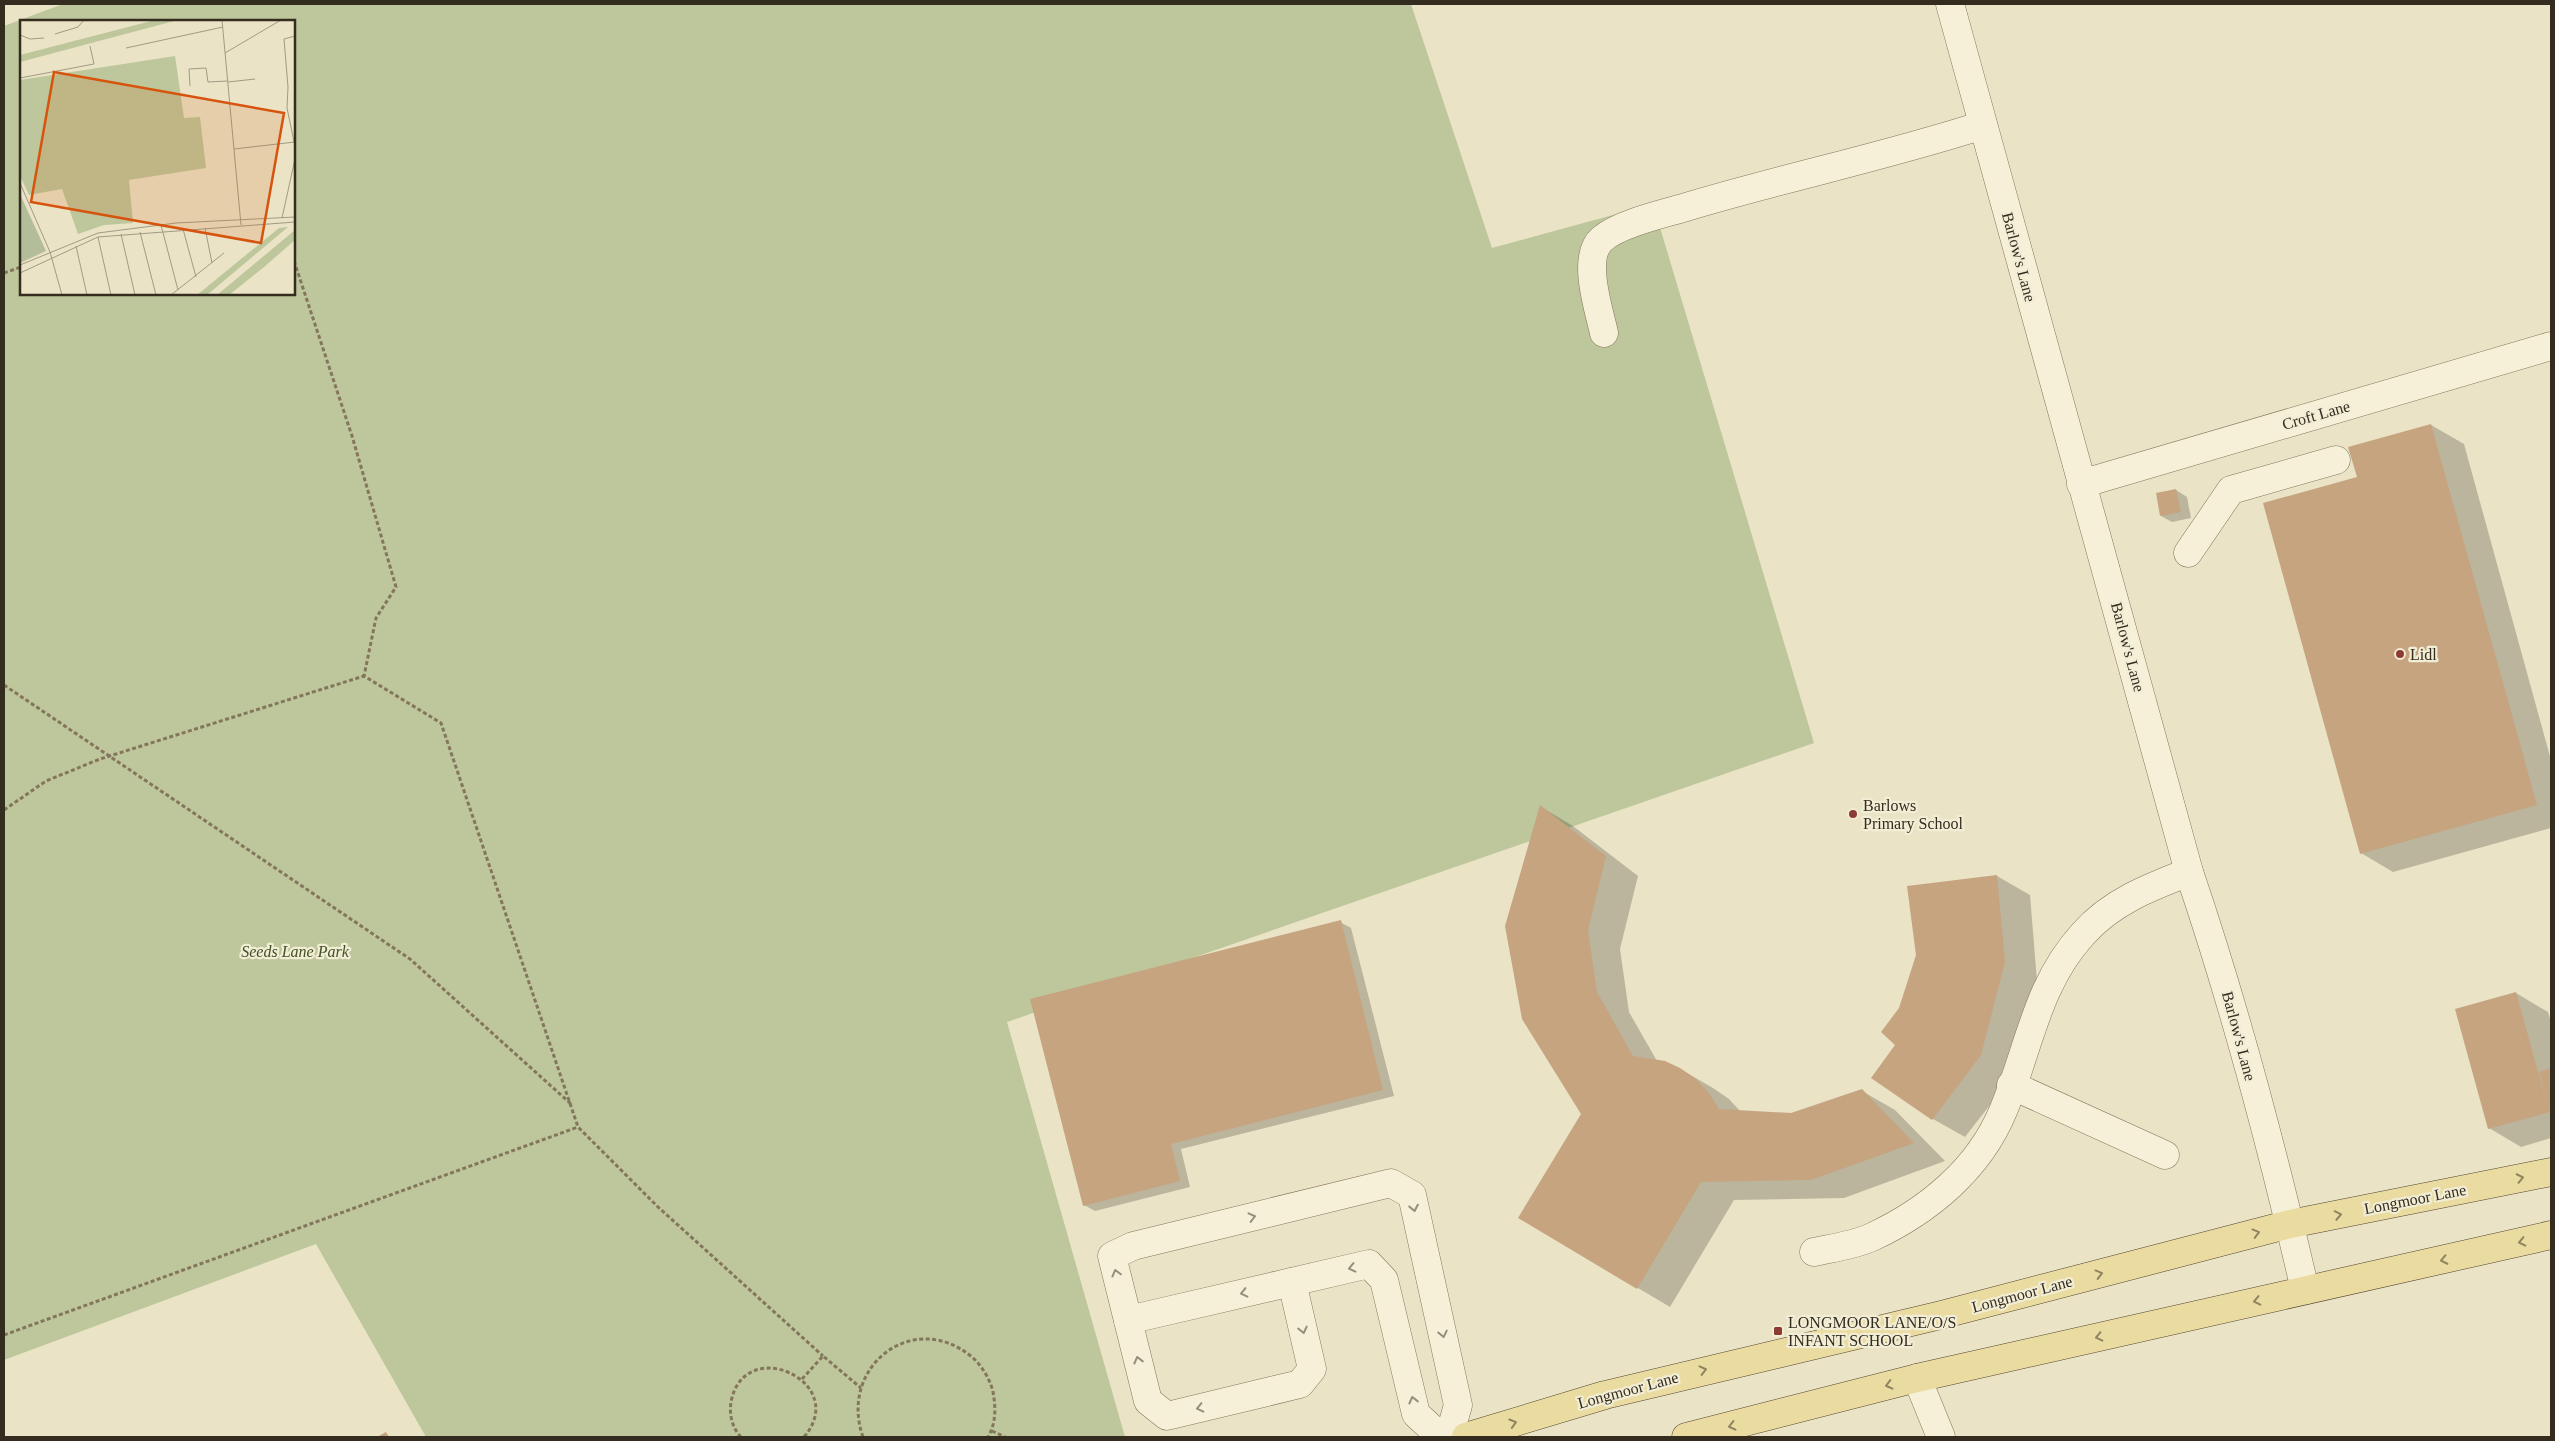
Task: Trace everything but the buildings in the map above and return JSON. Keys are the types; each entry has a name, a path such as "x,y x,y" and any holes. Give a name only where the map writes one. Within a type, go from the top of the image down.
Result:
{"main road":[{"name":"Longmoor Lane","path":"1466,1437 1605,1395 1941,1315 2290,1224 2551,1172"},
{"path":"1690,1437 1917,1378 2551,1235"}],"street":[{"name":"Barlow's Lane","path":"1950,4 2189,872 2214,945 2290,1224 2305,1290"},
{"path":"1604,333 1591,271 1594,252 1602,239 1633,223 1708,200 1925,144 1983,126"},
{"name":"Croft Lane","path":"2081,484 2551,346"},
{"path":"2188,553 2231,490 2336,460"},
{"path":"1814,1252 1871,1238 1920,1209 1955,1183 1984,1145 1998,1120 2044,992 2058,967 2083,933 2112,907 2126,898 2189,872"},
{"path":"2011,1085 2165,1154"},
{"path":"1292,1282 1312,1369 1300,1384 1167,1416 1148,1401 1112,1256 1133,1246 1391,1183 1412,1195 1434,1286 1458,1405 1449,1437"},
{"path":"1128,1320 1369,1264 1384,1280 1416,1414 1441,1437"},
{"path":"1917,1378 1941,1437"}],"path":[{"path":"295,263 352,436 396,588 376,618 364,676"},
{"path":"4,273 20,267"},
{"path":"4,810 46,781 111,756 364,676 441,722 578,1127 658,1207 861,1388"},
{"path":"4,684 410,959 571,1104"},
{"path":"4,1335 578,1127"},
{"path":"863,1437 858,1421 857,1399 864,1378 877,1359 895,1347 916,1340 940,1340 962,1349 980,1364 992,1384 996,1408 992,1431 988,1437"},
{"path":"802,1379 823,1356"},
{"path":"741,1437 732,1423 730,1409 733,1396 739,1384 756,1372 776,1368 790,1371 802,1379 811,1391 815,1404 814,1418 804,1437"},
{"path":"992,1431 1005,1437"}],"green space":[{"name":"Seeds Lane Park","path":"63,4 1411,4 1492,248 1653,204 1814,743 1007,1022 1125,1437 426,1437 316,1244 4,1360 4,26 20,20 20,295 295,295 295,20 20,20"}],"place":[{"name":"Lidl","path":"2400,654"},
{"name":"Barlows Primary School","path":"1853,814"},
{"name":"LONGMOOR LANE/O/S INFANT SCHOOL","path":"1778,1331"}]}
